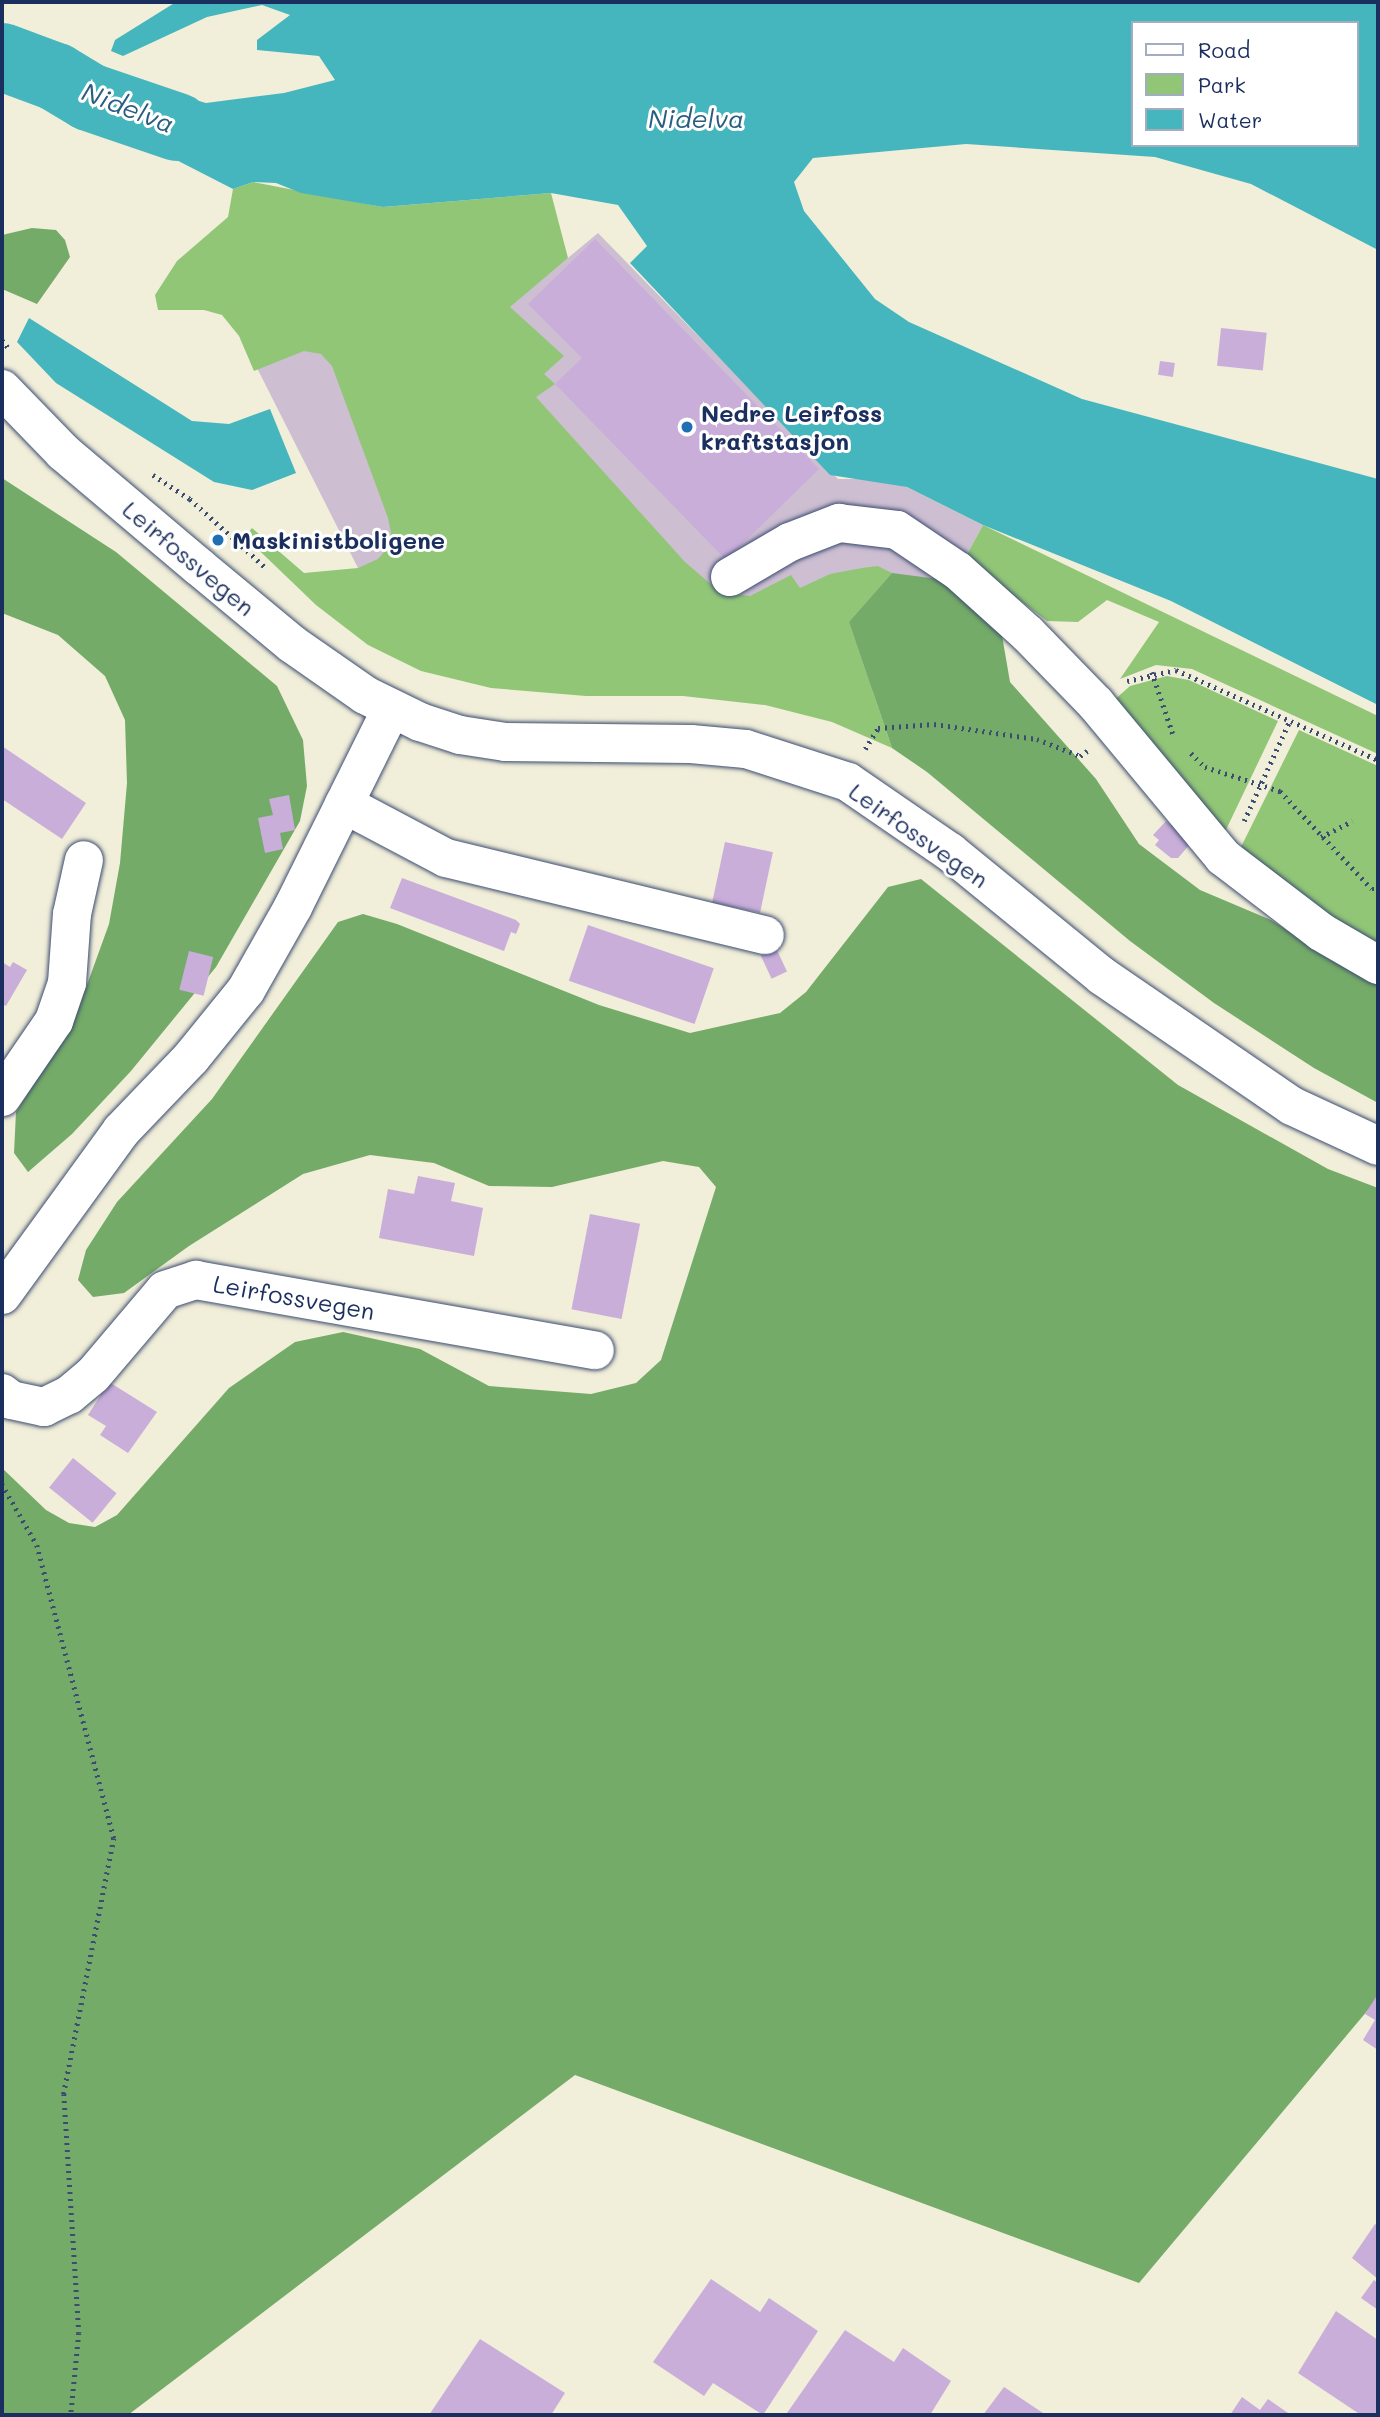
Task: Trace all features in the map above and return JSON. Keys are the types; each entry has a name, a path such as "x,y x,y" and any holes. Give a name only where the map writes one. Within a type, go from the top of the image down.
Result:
{"street":[{"name":"Leirfossvegen","path":"2,389 63,452 282,635 391,709 460,735 505,742 691,744 746,750 848,782 950,852 1102,976 1292,1106 1378,1146"},
{"path":"730,577 790,542 839,523 897,530 997,603 1106,717 1226,860 1321,932 1378,965"},
{"path":"2,1295 121,1131 191,1058 246,990 391,709"},
{"path":"344,804 446,858 765,935"},
{"path":"2,1097 54,1021 67,983 72,914 83,860"},
{"name":"Leirfossvegen","path":"2,1392 11,1400 44,1406 69,1395 93,1375 165,1290 197,1280 595,1350"}],"path":[{"path":"865,750 878,728 934,724 1037,739 1080,756 1126,681 1152,672 1176,670 1378,760"},
{"path":"1152,672 1174,737 1205,767 1280,791 1372,889 1378,889"},
{"path":"1226,860 1290,720"},
{"path":"1321,837 1352,821"},
{"path":"2,1484 37,1545 114,1838 64,2094 79,2333 71,2415"}],"shaded area":[{"path":"598,233 838,479 877,479 907,487 983,525 943,598 966,711 378,588 358,568 253,360 509,307"}],"green space":[{"path":"253,182 383,207 551,193 568,258 510,307 564,356 544,374 555,384 536,397 685,562 720,592 750,596 791,575 800,588 830,574 862,568 878,566 892,573 849,622 892,748 832,722 765,705 683,696 586,696 491,688 421,671 368,645 316,605 245,537 252,528 304,573 358,568 378,559 385,551 391,533 388,518 332,366 321,354 304,351 254,371 239,336 222,315 204,310 158,310 155,295 177,261 228,217 233,189"},
{"path":"32,228 56,230 65,240 70,257 37,304 2,289 2,235"},
{"path":"2,478 116,552 277,686 303,740 307,786 300,821 216,967 131,1071 72,1134 28,1172 14,1153 16,1112 75,1018 109,924 120,863 127,783 125,720 105,676 58,635 2,613"},
{"path":"983,525 1378,716 1378,754 1192,669 1156,665 1120,679 1159,622 1107,600 1078,622 1047,621 965,558"},
{"path":"892,573 953,581 999,618 1010,682 1096,779 1139,844 1200,890 1271,920 1331,959 1378,982 1378,1103 1314,1068 1214,1003 1130,941 927,772 892,748 849,622"},
{"path":"1167,676 1189,680 1278,721 1223,836 1112,702 1130,686"},
{"path":"1299,730 1378,766 1378,953 1239,851"},
{"path":"921,879 1178,1085 1328,1169 1378,1188 1378,1998 1139,2283 575,2075 128,2415 2,2415 2,1468 46,1510 69,1523 95,1527 117,1515 229,1388 295,1342 343,1332 420,1349 489,1386 591,1394 636,1383 661,1360 716,1187 699,1167 663,1161 552,1187 489,1186 434,1163 370,1155 303,1174 189,1246 124,1293 93,1297 78,1280 86,1250 117,1202 212,1099 338,922 363,914 397,924 599,1005 690,1033 780,1013 806,992 888,887"}],"water":[{"name":"Nidelva","path":"176,2 1378,2 1378,250 1251,184 1155,157 966,144 813,158 794,182 804,211 875,299 909,322 1082,399 1378,479 1378,705 1171,601 983,525 907,487 830,475 630,263 647,246 618,205 551,193 383,207 301,193 276,183 253,182 233,189 153,148 102,130 89,97 122,89 144,85 206,103 284,93 335,80 319,56 257,50 257,40 290,15 262,5 207,17 123,56 111,51 115,40"},
{"path":"29,318 192,421 229,424 270,409 296,473 252,490 214,482 56,383 17,342"}],"building":[{"name":"Nedre Leirfoss kraftstasjon","path":"595,239 819,469 726,560 555,384 582,358 528,304"},
{"path":"1221,328 1267,333 1263,371 1217,366"},
{"path":"1160,361 1175,363 1173,377 1158,375"},
{"path":"2,746 86,803 62,839 2,799"},
{"path":"289,795 295,830 280,833 283,849 265,853 258,818 273,815 269,799"},
{"path":"1166,821 1172,826 1175,822 1191,843 1178,858 1171,858 1155,845 1159,840 1153,835"},
{"path":"725,842 773,852 760,913 712,903"},
{"path":"402,878 516,920 520,924 516,934 511,932 504,951 390,908"},
{"path":"588,925 714,968 695,1024 569,981"},
{"path":"776,948 787,972 772,979 761,955"},
{"path":"189,951 213,957 204,996 179,990"},
{"path":"2,962 10,967 13,962 27,970 6,1006 2,1004"},
{"path":"418,1176 455,1183 451,1201 483,1208 474,1256 379,1238 388,1189 414,1194"},
{"path":"590,1214 640,1224 622,1319 571,1309"},
{"path":"109,1382 157,1412 128,1453 100,1435 106,1426 88,1415"},
{"path":"73,1458 117,1493 93,1523 49,1488"},
{"path":"1378,1994 1378,2050 1363,2040 1375,2020 1365,2014"},
{"path":"1375,2224 1378,2226 1378,2279 1352,2258"},
{"path":"711,2279 760,2312 769,2298 818,2331 763,2415 713,2383 704,2396 653,2362"},
{"path":"1374,2280 1378,2283 1378,2310 1361,2298"},
{"path":"1336,2311 1378,2340 1378,2415 1361,2415 1298,2373"},
{"path":"845,2330 894,2362 903,2348 951,2381 930,2415 787,2413"},
{"path":"480,2339 565,2393 551,2415 429,2415"},
{"path":"1004,2387 1046,2415 983,2415"},
{"path":"1242,2397 1260,2410 1268,2399 1291,2415 1230,2415"}],"waterway":[{"name":"Nidelva","path":"2,57 56,77 89,97 177,127"}],"place":[{"name":"Nedre Leirfoss kraftstasjon","path":"687,427"},
{"name":"Maskinistboligene","path":"218,540"}]}
